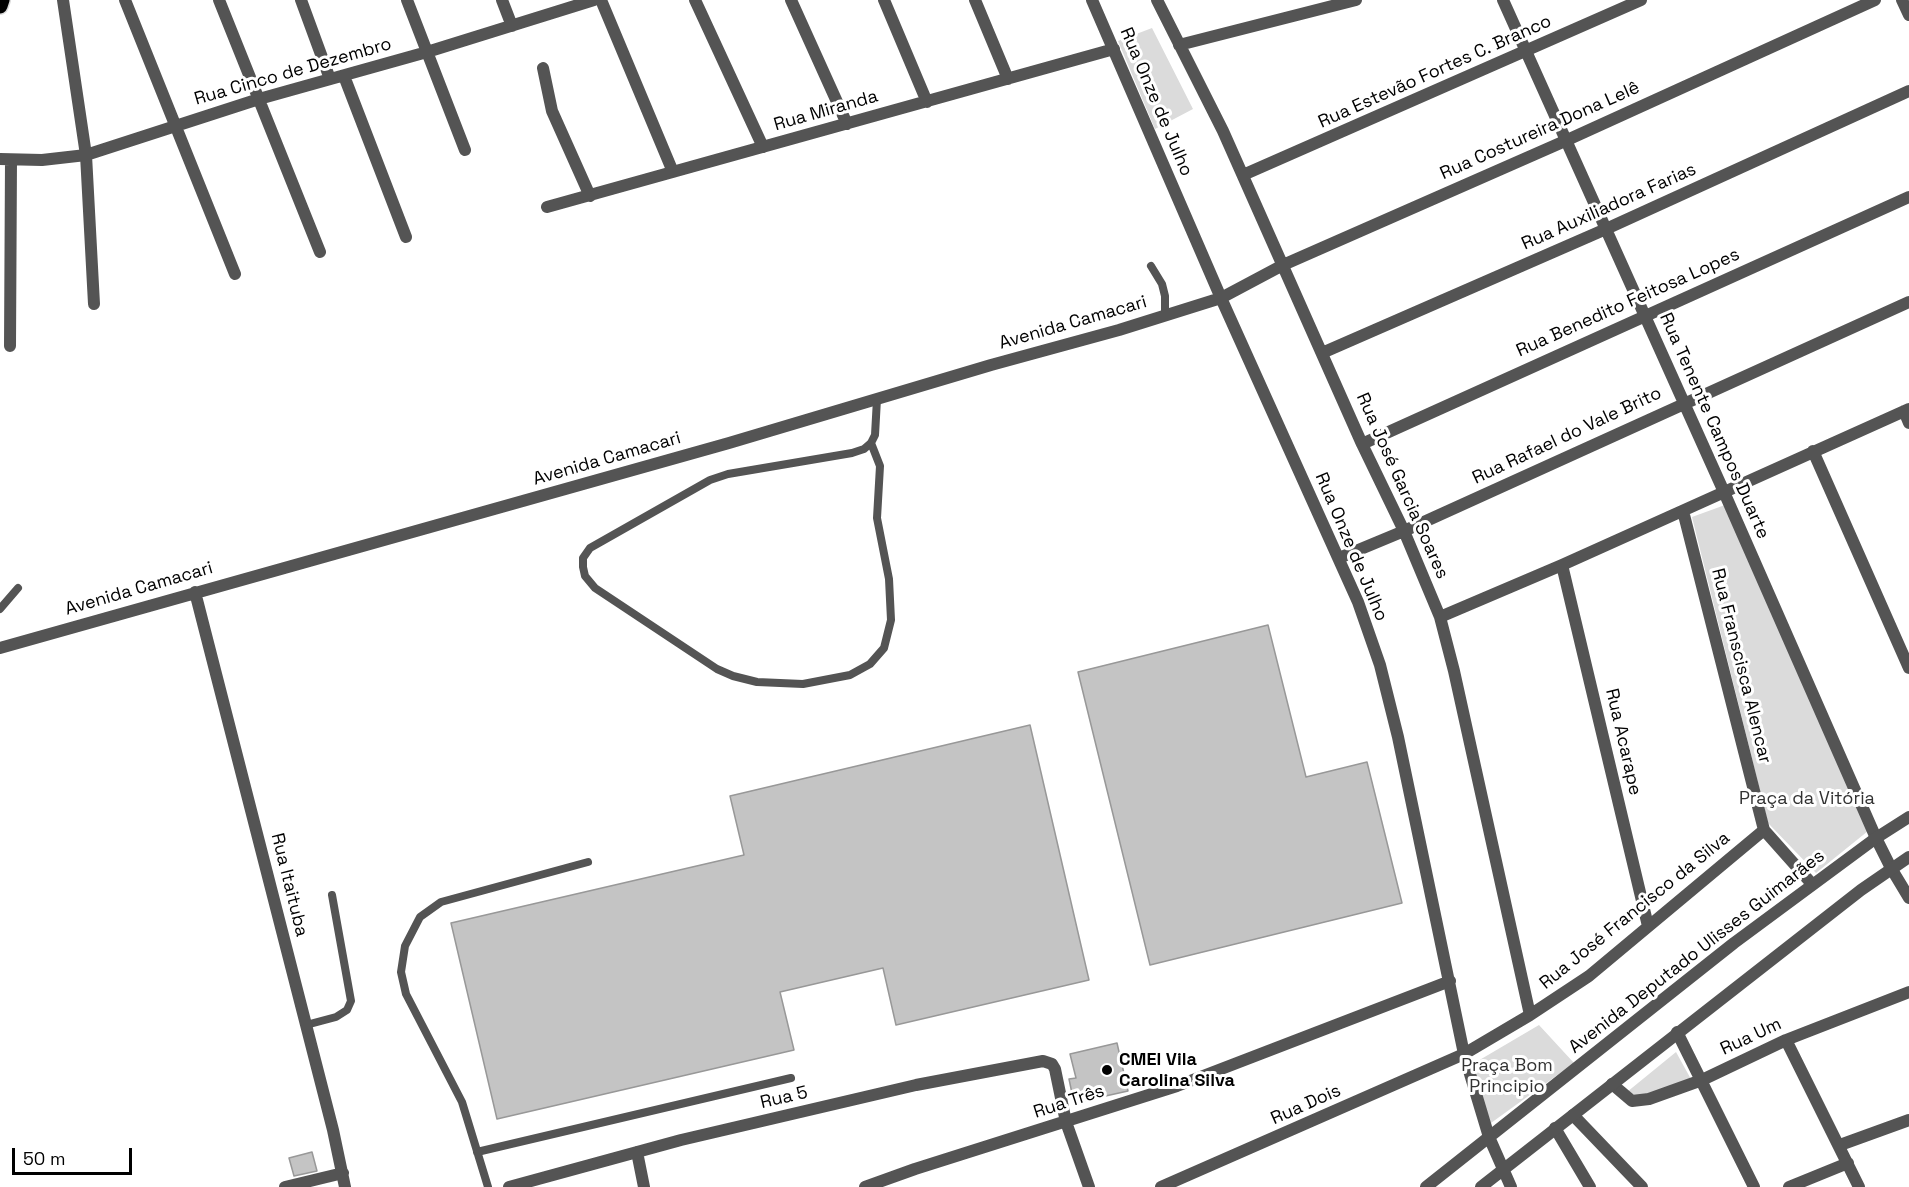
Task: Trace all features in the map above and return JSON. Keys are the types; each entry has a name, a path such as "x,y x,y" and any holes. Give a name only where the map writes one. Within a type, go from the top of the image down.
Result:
{"main road":[{"path":"0,6 2,0"}],"street":[{"path":"63,0 86,155 94,304"},
{"path":"125,0 236,274"},
{"path":"219,0 320,252"},
{"path":"301,0 330,79"},
{"path":"407,0 465,150"},
{"path":"502,0 512,26"},
{"name":"Rua Cinco de Dezembro","path":"6,160 42,160 86,155 259,99 427,52 594,0"},
{"path":"601,0 673,172"},
{"path":"695,0 763,147"},
{"path":"791,0 847,124"},
{"path":"884,0 927,102"},
{"path":"975,0 1008,79"},
{"name":"Rua Onze de Julho","path":"1092,0 1221,297 1358,602 1380,665 1398,737 1464,1054 1489,1137 1511,1187"},
{"name":"Rua José Garcia Soares","path":"1157,0 1243,175 1362,444 1404,531 1440,617 1530,1016"},
{"path":"1179,45 1356,0"},
{"name":"Rua Tenente Campos Duarte","path":"1503,0 1724,492 1876,838 1908,895"},
{"name":"Rua Estevão Fortes C. Branco","path":"1243,175 1641,0"},
{"name":"Rua Costureira Dona Lelê","path":"1221,297 1283,265 1565,141 1875,0"},
{"path":"1902,0 1909,15"},
{"name":"Rua Miranda","path":"547,207 1114,49"},
{"path":"543,68 552,111 590,196"},
{"path":"344,76 406,237"},
{"name":"Rua Auxiliadora Farias","path":"1322,353 1909,91"},
{"path":"6,160 10,346"},
{"name":"Rua Benedito Feitosa Lopes","path":"1362,444 1909,196"},
{"name":"Avenida Camacari","path":"0,648 480,514 1166,315 1221,297"},
{"name":"Rua Rafael do Vale Brito","path":"1339,558 1404,531 1909,302"},
{"path":"1440,617 1813,452 1907,414"},
{"path":"1813,452 1909,668"},
{"name":"Rua Franscisca Alencar","path":"1683,511 1764,830 1812,884"},
{"name":"Rua Acarape","path":"1562,565 1648,926"},
{"name":"Rua Itaituba","path":"195,592 345,1187"},
{"name":"Avenida Deputado Ulisses Guimarães","path":"1426,1187 1653,1006 1812,884 1909,817"},
{"name":"Rua José Francisco da Silva","path":"1464,1054 1530,1016 1589,976 1764,830"},
{"path":"1484,1186 1503,1168 1677,1032 1891,868 1909,857"},
{"name":"Rua Três","path":"865,1187 1177,1086 1450,981"},
{"name":"Rua Um","path":"1612,1084 1627,1098 1637,1102 1702,1080 1786,1040 1909,992"},
{"path":"1677,1032 1754,1187"},
{"path":"1786,1040 1859,1187"},
{"name":"Rua Dois","path":"1161,1187 1464,1054"},
{"name":"Rua 5","path":"509,1187 681,1140 916,1085 1042,1061 1052,1064 1058,1079 1066,1122"},
{"path":"1573,1115 1642,1187"},
{"path":"1840,1145 1909,1120"},
{"path":"1066,1122 1089,1187"},
{"path":"1555,1128 1590,1187"},
{"path":"637,1152 644,1187"},
{"path":"1789,1187 1848,1163"},
{"path":"285,1187 343,1173"}],"lane":[{"path":"1151,266 1165,296 1166,315"},
{"path":"872,443 880,466 877,518 889,579 891,620 884,648 870,664 850,675 803,684 757,682 733,676 717,669 595,588 585,576 583,558 590,548 710,480 741,471 852,453 864,449 872,443 875,435 877,399"},
{"path":"0,609 18,588"},
{"path":"488,1187 462,1102 406,994 401,972 405,946 420,917 441,902 588,862"},
{"path":"306,1025 336,1017 347,1010 351,1001 332,895"},
{"path":"477,1152 791,1078"}],"green space":[{"path":"1152,28 1193,109 1155,129 1118,41"},
{"name":"Praça da Vitória","path":"1725,505 1868,831 1816,873 1768,823 1692,517"},
{"name":"Praça Bom Principio","path":"1539,1025 1574,1063 1491,1123 1471,1065"},
{"path":"1676,1052 1692,1081 1639,1097 1627,1092"}],"building":[{"path":"1268,625 1306,777 1367,762 1402,903 1150,965 1078,672"},
{"path":"1030,725 1089,980 896,1025 883,968 780,992 794,1050 497,1119 451,923 744,855 730,796"},
{"path":"1117,1043 1128,1091 1074,1103 1069,1079 1076,1078 1070,1054"},
{"path":"312,1152 317,1171 294,1176 289,1158"}],"place":[{"name":"CMEI Vila Carolina Silva","path":"1107,1070"}]}
